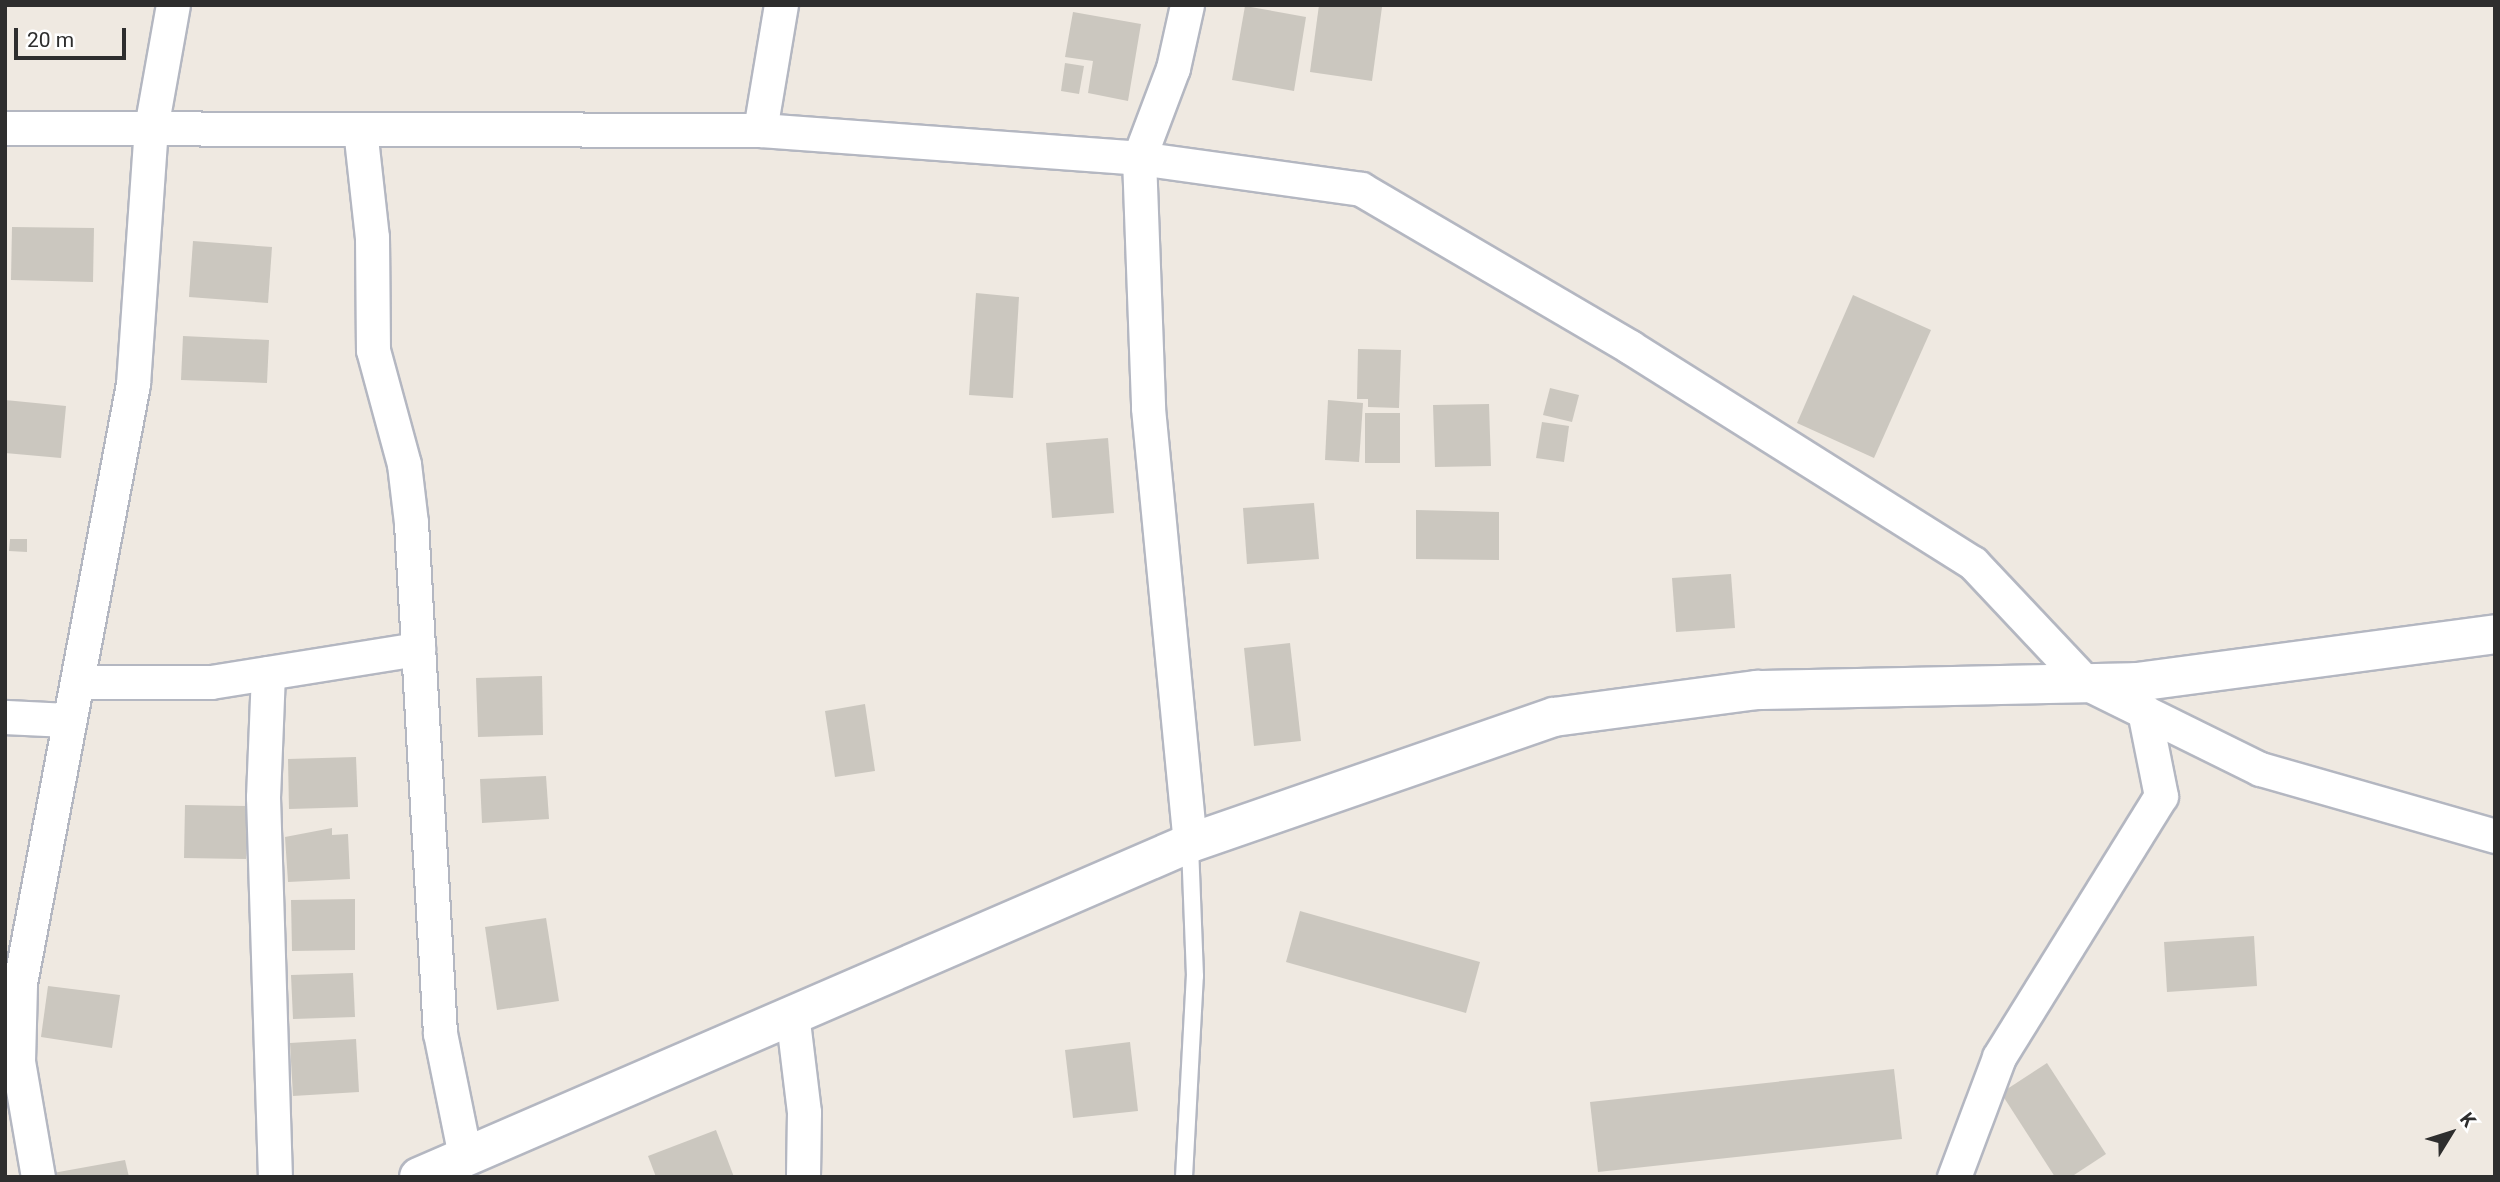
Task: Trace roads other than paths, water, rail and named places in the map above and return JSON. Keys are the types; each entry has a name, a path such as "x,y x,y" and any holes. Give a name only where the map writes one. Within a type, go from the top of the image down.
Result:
{"street":[{"path":"37,1177 12,1062 32,901 67,720 79,682 133,384 151,128 173,5"},
{"path":"760,130 781,5"},
{"path":"1186,5 1173,68 1139,158 1148,408 1190,843"},
{"path":"5,128 760,130 1139,158 1361,189 1630,347 1973,564 2086,683 2260,769 2495,836"},
{"path":"360,129 372,237 373,350 404,464 418,649 440,1033 466,1156"},
{"path":"419,1177 792,1013 1190,843 1554,718 1757,690 2137,682 2495,634"},
{"path":"79,682 164,686 268,673 418,649"},
{"path":"268,673 263,797 275,1177"},
{"path":"1954,1177 1999,1057 2161,796 2144,711"},
{"path":"5,717 67,720"},
{"path":"792,1013 804,1112 803,1177"}],"lane":[{"path":"1184,1177 1195,976 1190,843"}]}
